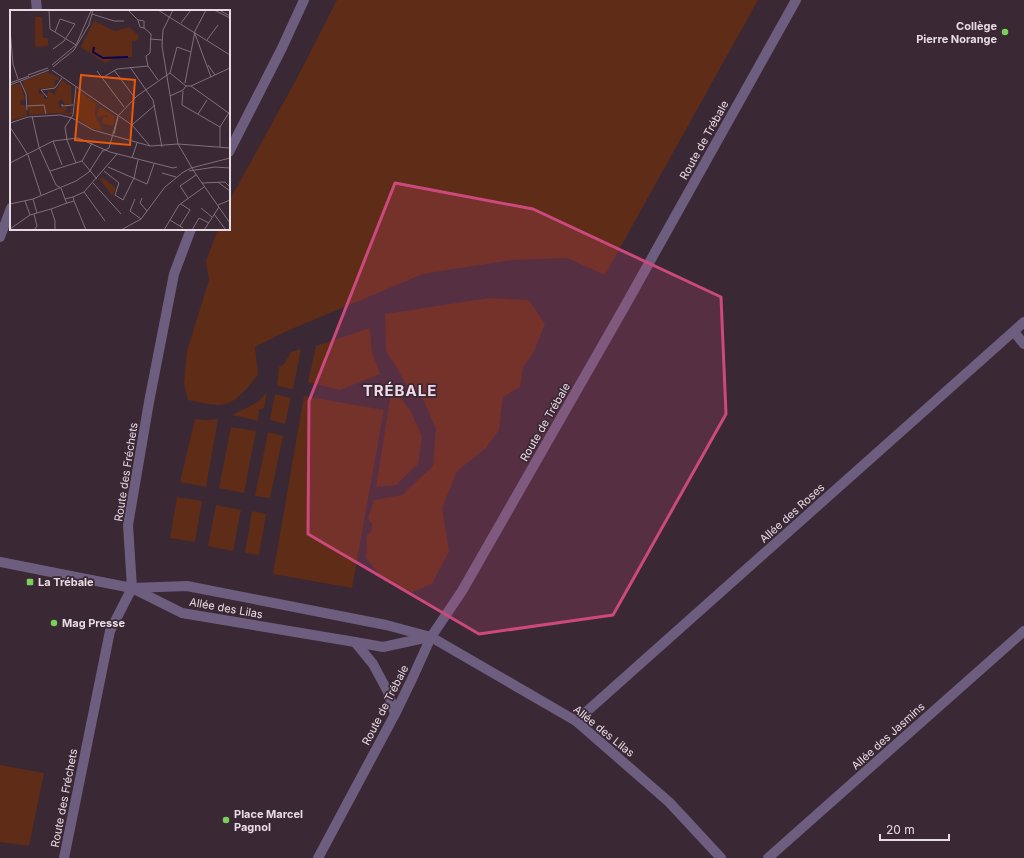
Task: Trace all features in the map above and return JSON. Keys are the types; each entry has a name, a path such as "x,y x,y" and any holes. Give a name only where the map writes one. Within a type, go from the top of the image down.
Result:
{"street":[{"path":"36,0 37,10"},
{"path":"230,150 282,48 304,0"},
{"name":"Route de Trébale","path":"318,858 395,714 431,637 462,591 618,320 796,0"},
{"path":"0,237 10,211"},
{"name":"Route des Fréchets","path":"64,858 110,631 132,588 128,524 149,402 174,274 191,230"},
{"name":"Allée des Roses","path":"576,721 1024,322"},
{"path":"1014,332 1024,344"},
{"path":"0,562 132,588"},
{"name":"Allée des Lilas","path":"132,588 187,586 386,625 431,637 576,721 670,802 721,858"},
{"name":"Allée des Lilas","path":"132,588 182,613 383,647 431,637"},
{"name":"Allée des Jasmins","path":"768,858 1024,631"},
{"path":"355,642 373,664 388,692 395,714"}],"highlighted area":[{"path":"395,183 533,209 721,297 726,414 613,615 479,634 308,534 309,401"}],"shaded area":[{"path":"337,0 758,0 605,275 567,258 511,260 423,274 287,331 255,347 258,375 240,395 229,403 216,405 188,400 184,384 187,351 209,280 206,261 218,230 230,230 230,201 232,196 297,78"},
{"path":"489,298 529,300 545,324 535,349 523,368 520,387 503,397 499,430 486,448 457,471 442,508 449,551 432,584 412,592 384,581 366,558 367,534 371,532 372,524 368,518 374,500 402,495 433,466 436,429 424,401 406,384 386,350 385,314"},
{"path":"370,328 372,352 380,374 340,390 308,382 316,346"},
{"path":"301,349 293,389 277,386 279,367 285,363 291,352"},
{"path":"392,387 410,410 422,436 418,464 396,485 376,487"},
{"path":"267,392 264,408 259,410 258,421 232,415 258,402"},
{"path":"275,394 291,398 285,424 270,420"},
{"path":"304,396 384,410 352,588 273,574"},
{"path":"195,419 218,419 206,487 180,482"},
{"path":"231,427 256,431 244,493 219,488"},
{"path":"268,432 283,436 270,498 255,496"},
{"path":"177,497 202,501 195,542 170,538"},
{"path":"216,505 241,510 233,551 208,546"},
{"path":"252,511 266,514 259,555 245,553"},
{"path":"0,765 44,773 29,846 0,842"}],"place":[{"name":"Collège Pierre Norange","path":"1005,32"},
{"name":"La Trébale","path":"30,582"},
{"name":"Mag Presse","path":"54,623"},
{"name":"Place Marcel Pagnol","path":"226,820"}],"district":[{"name":"TRÉBALE","path":"400,390"}]}
